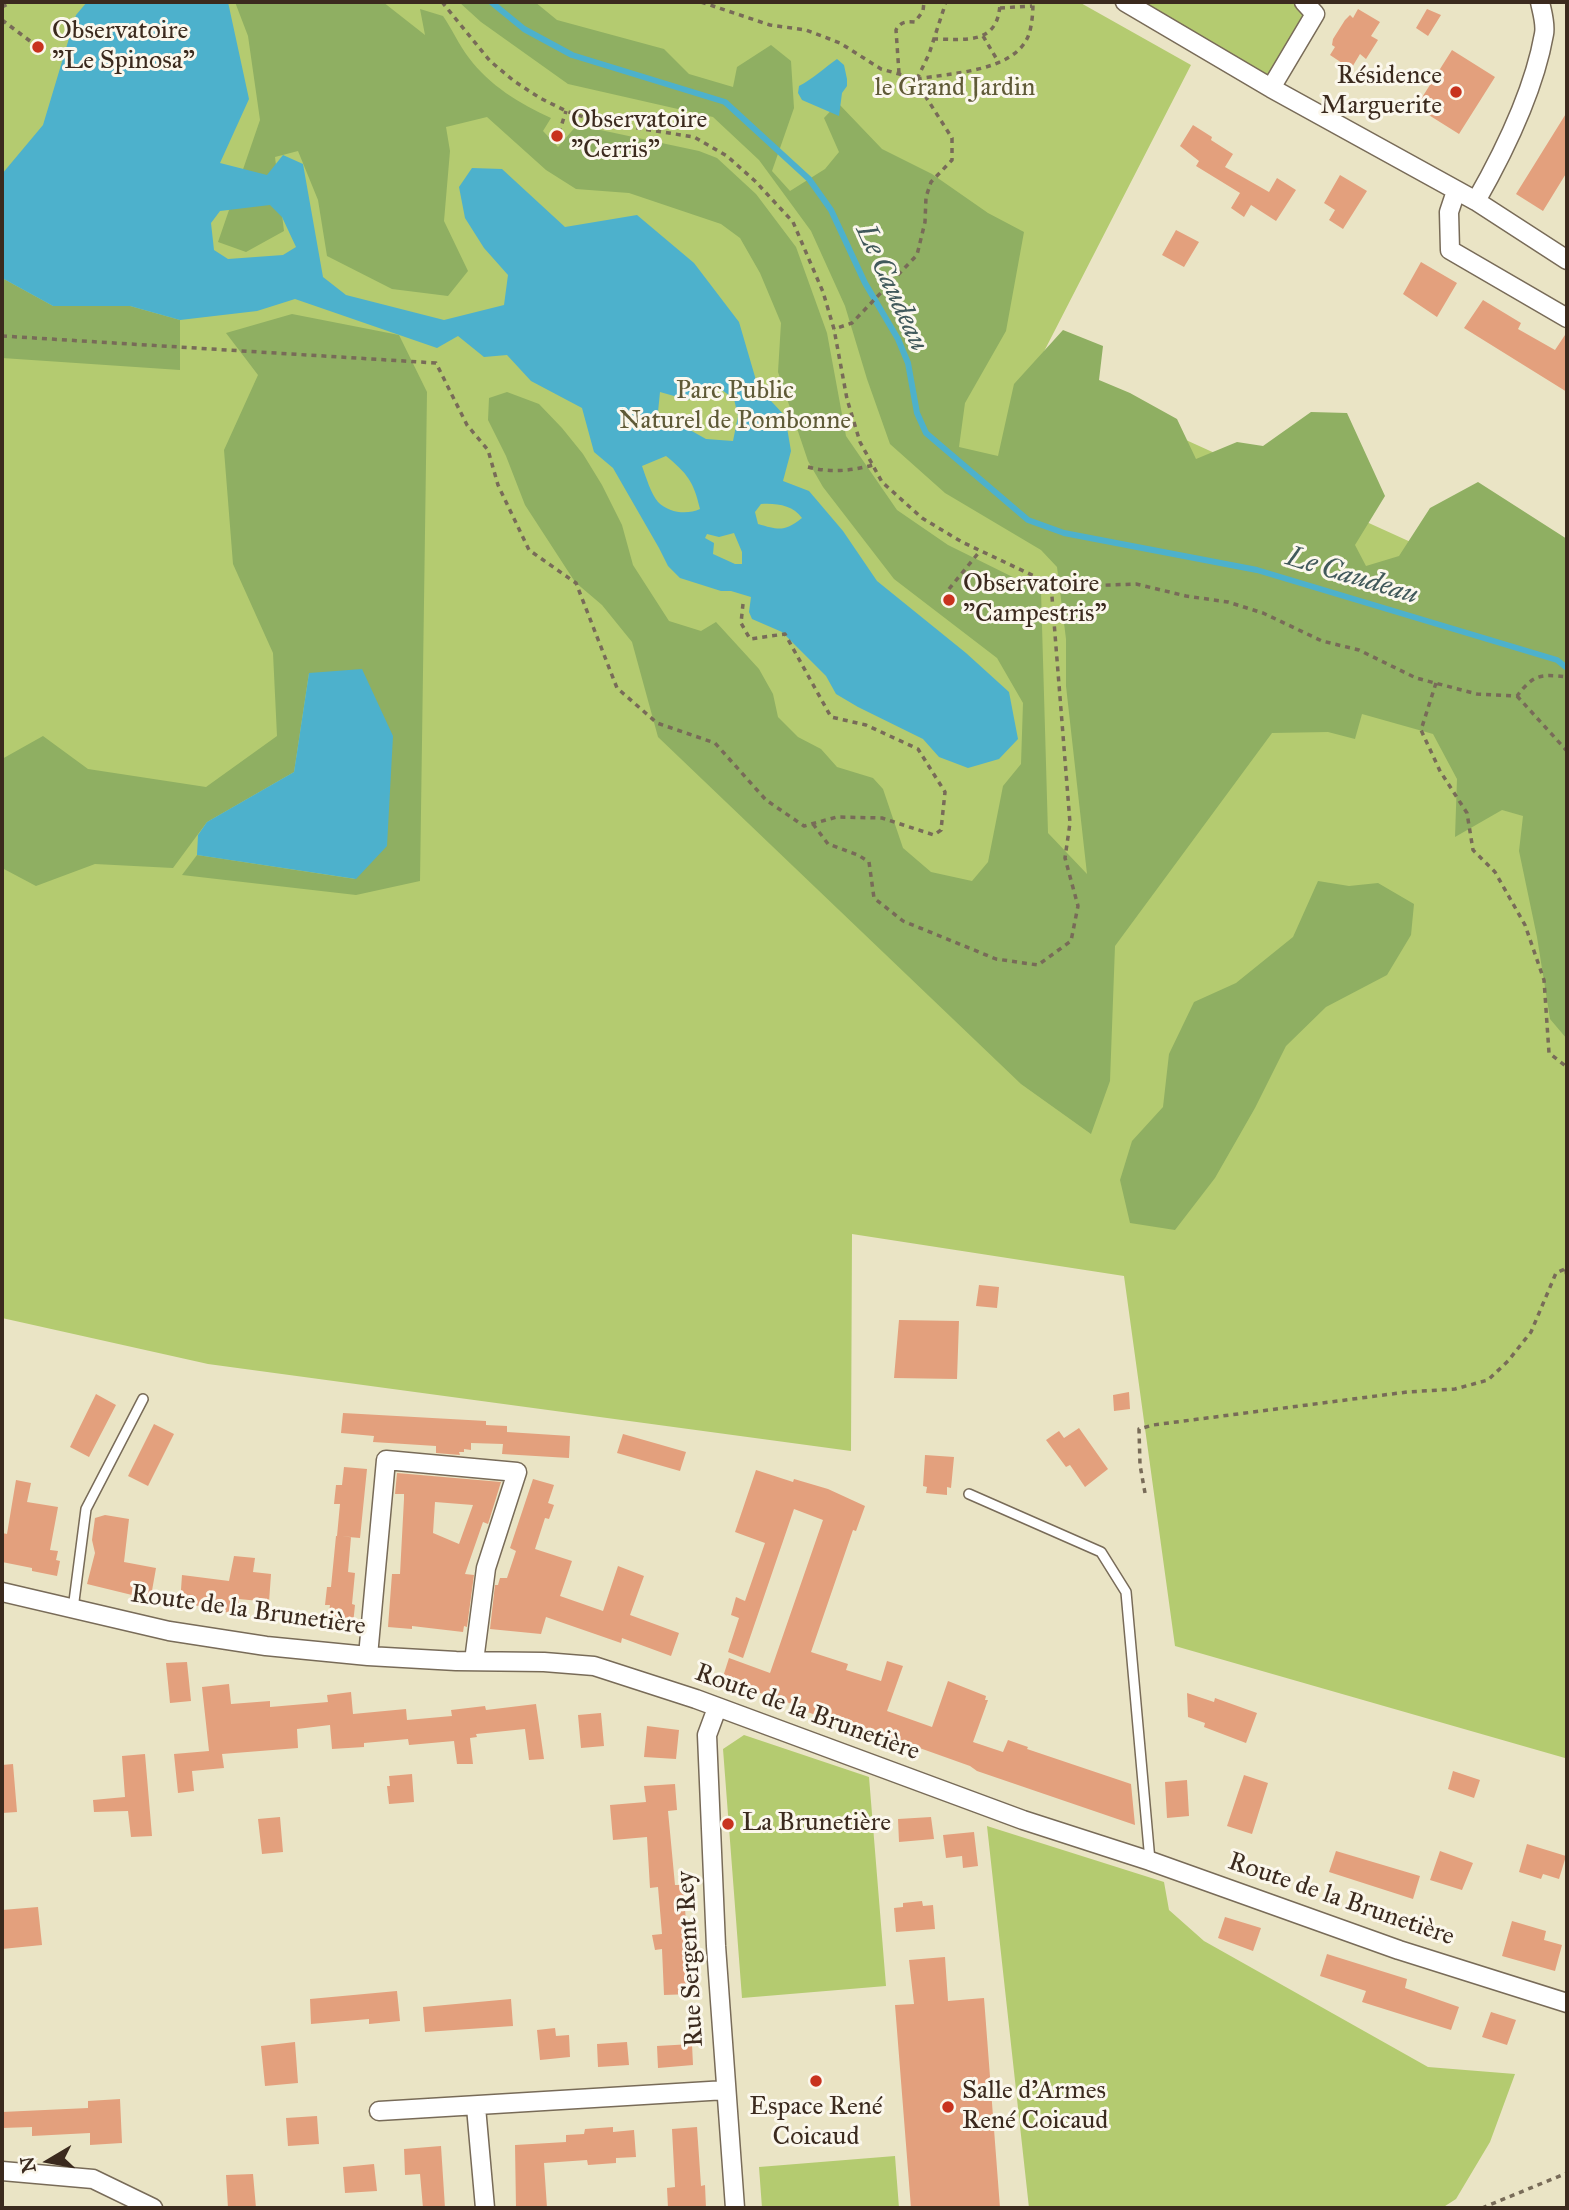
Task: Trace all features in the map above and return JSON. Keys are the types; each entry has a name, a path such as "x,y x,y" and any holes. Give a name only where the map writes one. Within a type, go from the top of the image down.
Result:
{"street":[{"path":"1125,2 1271,88 1476,201 1567,260"},
{"path":"1271,88 1315,14 1304,2"},
{"path":"1476,201 1494,170 1530,85 1545,32 1540,2"},
{"path":"1456,191 1449,212 1450,250 1567,318"},
{"path":"368,1656 386,1460 517,1472 486,1568 474,1661"},
{"name":"Route de la Brunetière","path":"2,1592 169,1631 266,1646 368,1656 594,1666 696,1699 1023,1820 1150,1861 1399,1951 1567,2003"},
{"name":"Rue Sergent Rey","path":"717,1708 706,1735 715,1927 735,2208"},
{"path":"379,2111 726,2090"},
{"path":"476,2107 485,2208"},
{"path":"2,2171 93,2179 153,2208"}],"lane":[{"path":"73,1609 86,1509 143,1399"},
{"path":"969,1494 1101,1552 1126,1592 1150,1861"}],"path":[{"path":"2,7 12,2"},
{"path":"442,2 490,61 523,87 566,111 599,122 694,137 709,143 755,181 793,222 822,292 834,328 850,410 860,442 882,482 922,517 980,551 1051,584 1136,584 1186,596 1228,602 1263,614 1322,641 1359,650 1416,678 1477,694 1517,696 1567,751"},
{"path":"701,2 770,25 806,30 840,43 881,69 917,79 995,66 1018,51 1029,35 1033,4 999,8"},
{"path":"899,74 896,30 899,24 915,22 923,11 924,2"},
{"path":"834,328 852,323 917,255 931,182 952,159 952,138 917,79 946,2"},
{"path":"933,39 974,40 984,36 995,25 1000,2"},
{"path":"2,20 38,47"},
{"path":"984,36 999,63"},
{"path":"559,134 566,111"},
{"path":"2,336 436,363 467,425 488,450 498,485 529,551 576,583 617,688 657,723 715,743 766,800 804,826 836,817 882,818 934,835 941,830 945,792 918,749 866,725 831,717 785,634 750,639 741,623 743,604"},
{"path":"808,467 826,472 853,471 873,465"},
{"path":"950,589 980,551"},
{"path":"813,824 828,844 869,862 874,898 903,921 996,959 1038,965 1071,941 1078,906 1065,858 1070,822 1051,584"},
{"path":"1517,696 1528,682 1543,675 1567,677"},
{"path":"1436,683 1421,730 1440,771 1467,813 1473,850 1495,872 1525,925 1544,980 1549,1053 1567,1067"},
{"path":"1144,1493 1139,1430 1360,1398 1455,1389 1488,1380 1508,1361 1531,1332 1556,1273 1567,1268 1567,1280"},
{"path":"1482,2208 1567,2173"}],"green space":[{"path":"2,2 1079,2 1191,65 1034,371 1567,613 1565,1758 1175,1646 1124,1276 852,1234 851,1451 208,1364 2,1318"},
{"path":"235,2 383,2 425,35 420,9 443,16 465,53 486,77 528,107 551,118 543,131 558,147 577,125 699,151 717,158 756,194 796,247 827,333 846,436 897,510 948,545 1041,591 1048,833 1087,874 1066,686 1066,639 1057,567 1041,550 945,493 890,444 845,306 811,231 759,160 713,117 568,84 481,22 459,2 535,2 557,20 664,49 689,74 733,87 737,67 771,45 791,61 794,108 772,171 790,191 825,169 839,152 824,118 838,103 882,149 932,174 988,213 1024,232 1006,331 965,403 959,447 998,456 1014,384 1063,330 1103,346 1099,380 1130,393 1177,419 1196,459 1237,442 1263,446 1311,412 1347,413 1385,496 1355,545 1366,566 1399,556 1430,508 1478,482 1567,539 1567,1039 1550,1019 1519,851 1523,816 1502,810 1455,837 1457,779 1433,734 1362,714 1355,739 1328,732 1272,733 1115,946 1110,1081 1091,1134 1021,1084 658,737 632,642 602,605 575,582 525,505 506,456 488,420 489,398 507,392 539,404 583,454 602,485 622,525 633,565 669,621 701,631 716,622 759,669 773,694 778,717 798,737 821,749 837,767 873,778 883,789 903,848 931,872 972,881 988,862 1003,786 1021,764 1023,703 997,658 894,579 823,487 808,461 778,372 781,323 760,273 740,238 721,224 629,193 576,189 546,170 487,117 446,127 450,151 444,221 468,271 448,296 392,289 327,256 318,200 298,151 275,157 284,231 246,252 218,242 260,120 248,36"},
{"path":"1141,2 1296,2 1306,15 1269,77"},
{"path":"2,278 53,306 130,306 180,320 180,370 2,358"},
{"path":"292,314 399,335 427,392 420,881 356,895 182,875 197,855 355,879 309,673 294,772 207,822 173,868 95,864 36,886 2,868 2,759 43,736 88,769 206,787 277,736 273,653 233,564 224,450 258,375 226,333"},
{"path":"1318,881 1349,886 1378,883 1414,904 1411,935 1387,975 1326,1007 1286,1046 1215,1178 1175,1230 1130,1223 1120,1180 1132,1141 1163,1107 1169,1054 1194,1002 1236,983 1293,937"},
{"path":"744,1735 869,1777 886,1986 742,1998 723,1749"},
{"path":"987,1826 1164,1882 1169,1910 1204,1941 1428,2067 1515,2074 1490,2142 1456,2199 1442,2208 1029,2208"},
{"path":"895,2156 899,2208 762,2208 759,2167"}],"water":[{"path":"87,2 228,2 249,99 220,163 267,175 283,155 303,164 323,277 346,295 444,320 504,305 508,275 484,248 465,218 459,187 472,168 502,169 565,227 637,215 694,263 739,322 758,387 785,416 791,451 783,481 809,491 843,531 877,581 966,653 1009,692 1018,739 999,759 968,768 939,757 923,739 836,694 826,676 782,632 752,619 749,612 751,597 680,578 668,566 613,468 594,452 582,408 531,381 507,355 484,357 458,336 437,348 295,299 257,311 180,320 130,306 53,306 2,278 2,174 43,125 76,15","holes":["270,205 282,217 296,247 283,255 228,259 214,250 211,223 220,211","714,384 734,399 738,416 733,441 706,439 658,412 660,392 688,400","666,456 689,479 700,509 678,512 662,506 653,495 642,466","761,504 784,506 794,510 802,518 781,528 758,524 755,512","734,533 742,552 742,564 735,564 713,554 714,543 705,538 707,534 719,537"]},
{"path":"837,59 844,65 847,79 839,116 802,100 798,93 799,86"},
{"path":"362,669 393,736 387,846 356,879 197,855 198,835 207,822 294,772 309,673"}],"building":[{"path":"1358,9 1380,22 1371,36 1378,40 1366,59 1360,54 1351,69 1330,55 1335,47 1332,45 1333,39 1345,20 1350,15 1353,18"},
{"path":"1427,9 1441,15 1428,36 1416,28"},
{"name":"Résidence Marguerite","path":"1452,50 1495,77 1459,134 1416,107"},
{"path":"1567,112 1567,172 1543,211 1516,194"},
{"path":"1193,125 1233,154 1225,167 1269,192 1277,178 1296,190 1276,221 1251,205 1244,217 1231,208 1240,193 1196,166 1199,161 1180,146"},
{"path":"1340,175 1367,191 1343,229 1329,220 1335,210 1324,203"},
{"path":"1176,230 1199,242 1184,267 1162,255"},
{"path":"1421,262 1457,283 1437,317 1403,294"},
{"path":"1483,300 1521,323 1518,329 1555,350 1567,332 1567,392 1464,328"},
{"path":"979,1285 999,1287 997,1308 976,1306"},
{"path":"899,1320 959,1321 957,1379 894,1378"},
{"path":"1129,1392 1130,1409 1114,1411 1113,1395"},
{"path":"96,1394 116,1405 89,1457 70,1447"},
{"path":"343,1413 486,1421 486,1425 507,1426 507,1432 570,1436 569,1458 502,1454 503,1444 471,1443 471,1450 464,1449 464,1452 459,1452 460,1455 436,1453 436,1446 373,1442 374,1436 341,1433"},
{"path":"154,1424 174,1434 148,1486 128,1476"},
{"path":"1079,1428 1108,1469 1085,1487 1070,1465 1066,1467 1046,1440 1059,1431 1064,1438"},
{"path":"623,1434 686,1452 680,1471 617,1453"},
{"path":"925,1455 954,1457 951,1488 947,1487 947,1495 926,1493 927,1487 923,1486"},
{"path":"344,1467 367,1469 360,1538 337,1536 340,1504 334,1504 336,1485 342,1485"},
{"path":"756,1470 793,1482 794,1479 828,1489 865,1506 856,1531 853,1530 811,1652 848,1664 846,1670 881,1681 887,1661 903,1666 887,1711 932,1727 948,1681 986,1696 985,1700 988,1700 973,1742 1003,1752 1008,1740 1131,1784 1135,1825 977,1771 970,1766 900,1741 837,1723 794,1707 795,1705 722,1680 729,1658 770,1673 823,1520 794,1509 743,1658 728,1652 739,1618 731,1615 736,1597 745,1601 765,1543 735,1532"},
{"path":"397,1473 501,1482 488,1524 483,1522 465,1574 474,1575 467,1627 464,1626 463,1632 412,1626 412,1629 388,1627 392,1574 400,1574 404,1499 404,1494 395,1494","holes":["435,1502 473,1505 459,1544 433,1533"]},
{"path":"533,1479 554,1485 548,1503 554,1505 549,1519 545,1518 535,1549 572,1561 560,1596 603,1611 618,1566 644,1576 630,1615 679,1633 671,1656 622,1638 621,1643 546,1617 541,1634 490,1629 495,1585 498,1585 500,1578 507,1578 516,1551 510,1548"},
{"path":"16,1480 31,1483 27,1502 58,1507 50,1550 58,1551 56,1560 60,1561 57,1576 2,1562 2,1533 7,1534"},
{"path":"105,1515 129,1519 124,1562 156,1568 150,1602 87,1584 95,1553 92,1540 95,1518"},
{"path":"336,1536 351,1537 348,1572 355,1573 353,1624 328,1621 330,1605 325,1605 327,1587 331,1587"},
{"path":"234,1556 255,1558 253,1572 271,1574 269,1602 239,1599 238,1613 208,1611 209,1607 180,1604 182,1575 229,1581"},
{"path":"187,1662 191,1701 170,1703 166,1663"},
{"path":"229,1684 231,1704 270,1701 270,1707 328,1702 327,1695 351,1692 353,1714 406,1709 407,1720 452,1716 451,1710 485,1706 486,1710 536,1704 544,1759 529,1760 525,1729 476,1734 477,1737 470,1738 473,1764 457,1764 454,1741 409,1745 408,1739 364,1743 364,1747 332,1749 330,1725 297,1729 298,1748 222,1754 224,1768 192,1771 194,1791 178,1793 174,1754 209,1751 202,1687"},
{"path":"1187,1693 1214,1702 1215,1698 1257,1713 1246,1743 1204,1727 1205,1723 1188,1717"},
{"path":"601,1713 604,1746 581,1748 578,1715"},
{"path":"647,1726 679,1730 676,1759 644,1757"},
{"path":"145,1754 152,1836 131,1837 128,1811 94,1812 93,1800 125,1797 122,1756"},
{"path":"13,1764 17,1812 2,1813 2,1765"},
{"path":"1453,1771 1480,1780 1474,1798 1448,1789"},
{"path":"412,1774 414,1802 389,1804 389,1776"},
{"path":"1244,1775 1268,1783 1252,1834 1227,1826"},
{"path":"1187,1780 1189,1816 1167,1818 1165,1782"},
{"path":"675,1784 677,1810 668,1811 675,1885 683,1885 692,1994 664,1995 662,1949 655,1950 652,1935 662,1934 658,1887 650,1888 647,1837 613,1840 610,1805 646,1802 644,1786"},
{"path":"280,1817 283,1852 262,1854 258,1819"},
{"path":"931,1817 934,1839 899,1842 898,1819"},
{"path":"974,1832 978,1866 963,1868 962,1856 946,1858 943,1835"},
{"path":"1527,1844 1566,1856 1559,1879 1543,1874 1541,1879 1519,1872"},
{"path":"1336,1851 1420,1876 1413,1899 1329,1872"},
{"path":"1440,1851 1473,1863 1462,1890 1430,1880"},
{"path":"922,1901 923,1906 933,1905 935,1929 896,1932 894,1908 903,1907 903,1903"},
{"path":"38,1907 42,1945 2,1949 2,1910"},
{"path":"1225,1917 1261,1928 1253,1951 1218,1938"},
{"path":"1512,1921 1546,1931 1544,1940 1562,1945 1555,1971 1502,1956"},
{"path":"1327,1954 1407,1979 1405,1988 1459,2007 1451,2030 1362,2002 1366,1991 1320,1976"},
{"name":"Salle d'Armes René Coicaud","path":"945,1957 948,2001 984,1998 1000,2208 911,2208 895,2005 914,2004 909,1960"},
{"path":"397,1991 400,2021 369,2024 369,2019 311,2024 310,1999"},
{"path":"511,1999 513,2026 425,2032 423,2007"},
{"path":"1491,2012 1516,2020 1507,2045 1482,2037"},
{"path":"555,2028 556,2036 569,2035 570,2057 540,2060 537,2030"},
{"path":"295,2042 298,2083 265,2086 261,2046"},
{"path":"627,2042 629,2065 598,2067 597,2044"},
{"path":"692,2044 693,2065 658,2068 657,2046"},
{"path":"120,2099 122,2143 90,2145 90,2133 32,2136 32,2127 2,2128 2,2112 88,2108 88,2101"},
{"path":"317,2116 319,2144 288,2146 286,2118"},
{"path":"613,2127 613,2132 634,2130 636,2157 616,2158 616,2163 588,2165 587,2160 544,2163 547,2208 516,2208 515,2145 566,2142 566,2135 584,2134 585,2129"},
{"path":"697,2127 701,2186 705,2185 706,2208 668,2208 667,2188 675,2187 672,2129"},
{"path":"441,2146 445,2208 423,2208 420,2174 405,2175 404,2149"},
{"path":"374,2164 377,2191 345,2193 343,2167"},
{"path":"253,2174 256,2208 228,2208 226,2175"}],"waterway":[{"name":"Le Caudeau","path":"491,2 524,29 572,55 725,102 809,179 831,210 865,283 898,339 908,363 917,413 926,433 1028,520 1064,533 1257,570 1557,660 1567,668"}],"place":[{"name":"Observatoire \"Le Spinosa\"","path":"38,47"},
{"name":"Résidence Marguerite","path":"1456,92"},
{"name":"Observatoire \"Cerris\"","path":"557,136"},
{"name":"Observatoire \"Campestris\"","path":"949,600"},
{"name":"La Brunetière","path":"728,1824"},
{"name":"Espace René Coicaud","path":"816,2081"},
{"name":"Salle d'Armes René Coicaud","path":"948,2107"}],"park label":[{"name":"le Grand Jardin","path":"955,89"},
{"name":"Parc Public Naturel de Pombonne","path":"735,407"}]}
